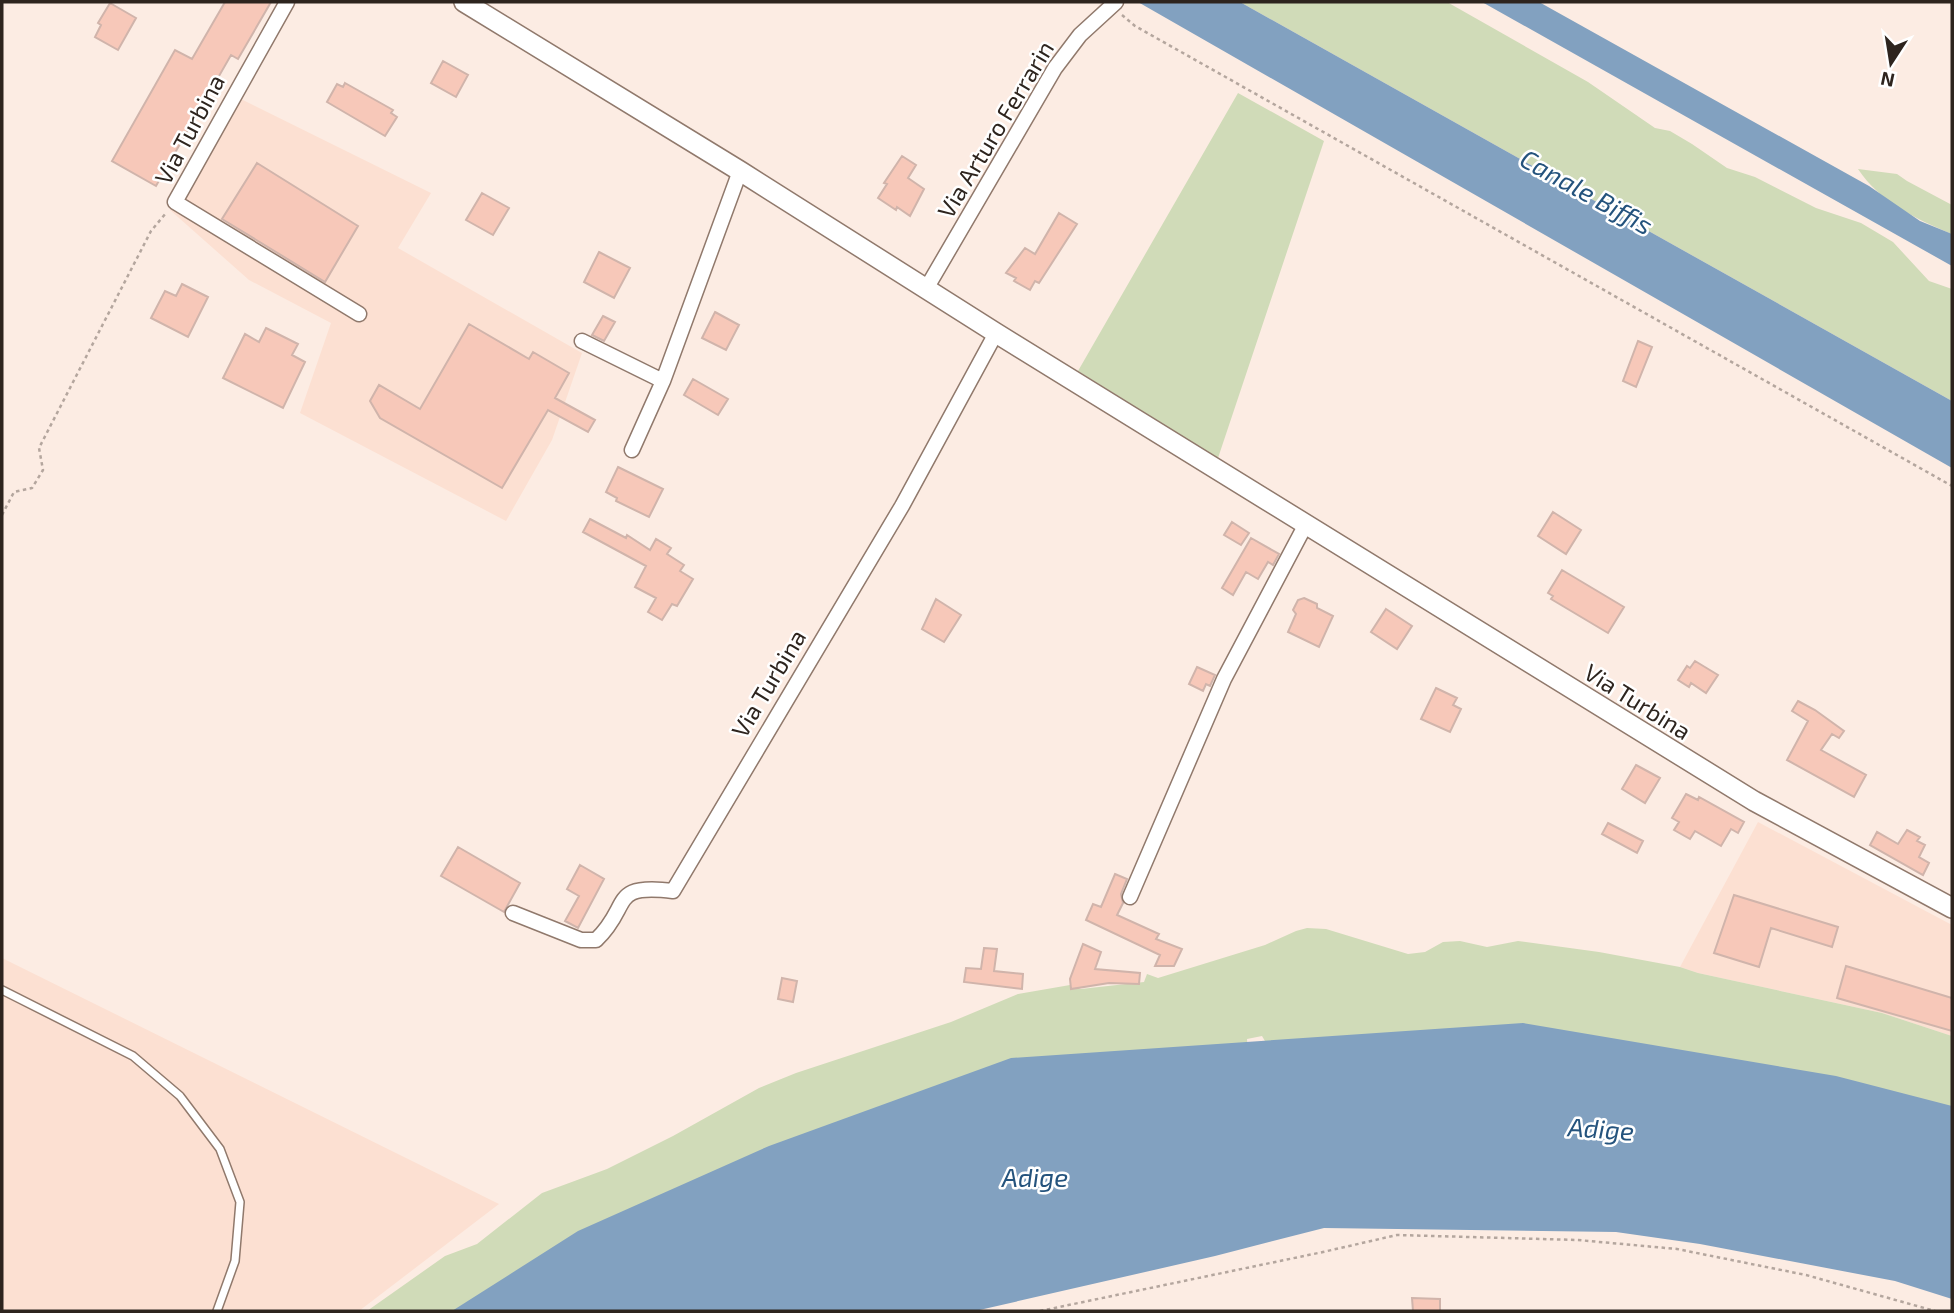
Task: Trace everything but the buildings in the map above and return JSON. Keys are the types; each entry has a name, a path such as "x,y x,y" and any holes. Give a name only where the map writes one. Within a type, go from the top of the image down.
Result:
{"street":[{"name":"Via Turbina","path":"287,2 175,202 359,314"},
{"name":"Via Turbina","path":"464,2 1754,802 1952,908"},
{"name":"Via Arturo Ferrarin","path":"926,289 1055,68 1080,35 1114,4"},
{"path":"632,450 663,381 740,171"},
{"name":"Via Turbina","path":"513,914 581,940 596,940 606,932 626,896 637,890 673,891 902,506 996,334"},
{"path":"582,341 663,381"},
{"path":"1130,897 1223,679 1306,524"}],"lane":[{"path":"2,990 133,1056 180,1097 220,1149 240,1202 235,1261 217,1311"}],"path":[{"path":"1114,4 1147,33 1952,486"},
{"path":"2,515 14,492 32,488 43,470 39,448 151,231 175,202"},
{"path":"1040,1311 1396,1235 1578,1240 1677,1249 1806,1275 1935,1311"}],"shaded area":[{"path":"241,99 431,193 398,248 582,353 552,440 506,521 300,413 331,323 249,280 170,210"},
{"path":"1758,822 1952,925 1952,1036 1882,1013 1680,967"},
{"path":"2,958 499,1204 359,1311 2,1311"}],"green space":[{"path":"1240,2 1447,2 1588,82 1655,128 1670,131 1727,168 1755,177 1816,208 1861,223 1893,242 1929,281 1952,289 1952,401"},
{"path":"1238,93 1324,141 1218,458 1078,371"},
{"path":"1858,169 1897,174 1952,205 1952,234 1912,216 1888,200"},
{"path":"1307,928 1326,929 1408,954 1425,952 1443,942 1460,941 1487,947 1518,941 1599,952 1680,967 1882,1013 1952,1036 1952,1128 1279,1065 1262,1036 1247,1039 1248,1056 506,1311 367,1311 445,1256 477,1244 542,1193 607,1169 759,1088 796,1073 951,1022 1018,994 1070,985 1081,989 1144,982 1147,974 1158,978 1265,945"}],"water":[{"path":"1138,2 1240,2 1952,401 1952,468"},
{"path":"1482,2 1539,2 1869,186 1920,221 1952,234 1952,266"},
{"name":"Adige","path":"1523,1023 1836,1076 1952,1106 1952,1299 1895,1281 1700,1244 1616,1232 1324,1228 975,1311 452,1311 578,1231 769,1146 1011,1058"}],"water label":[{"name":"Canale Biffis","path":"1587,191"}]}
